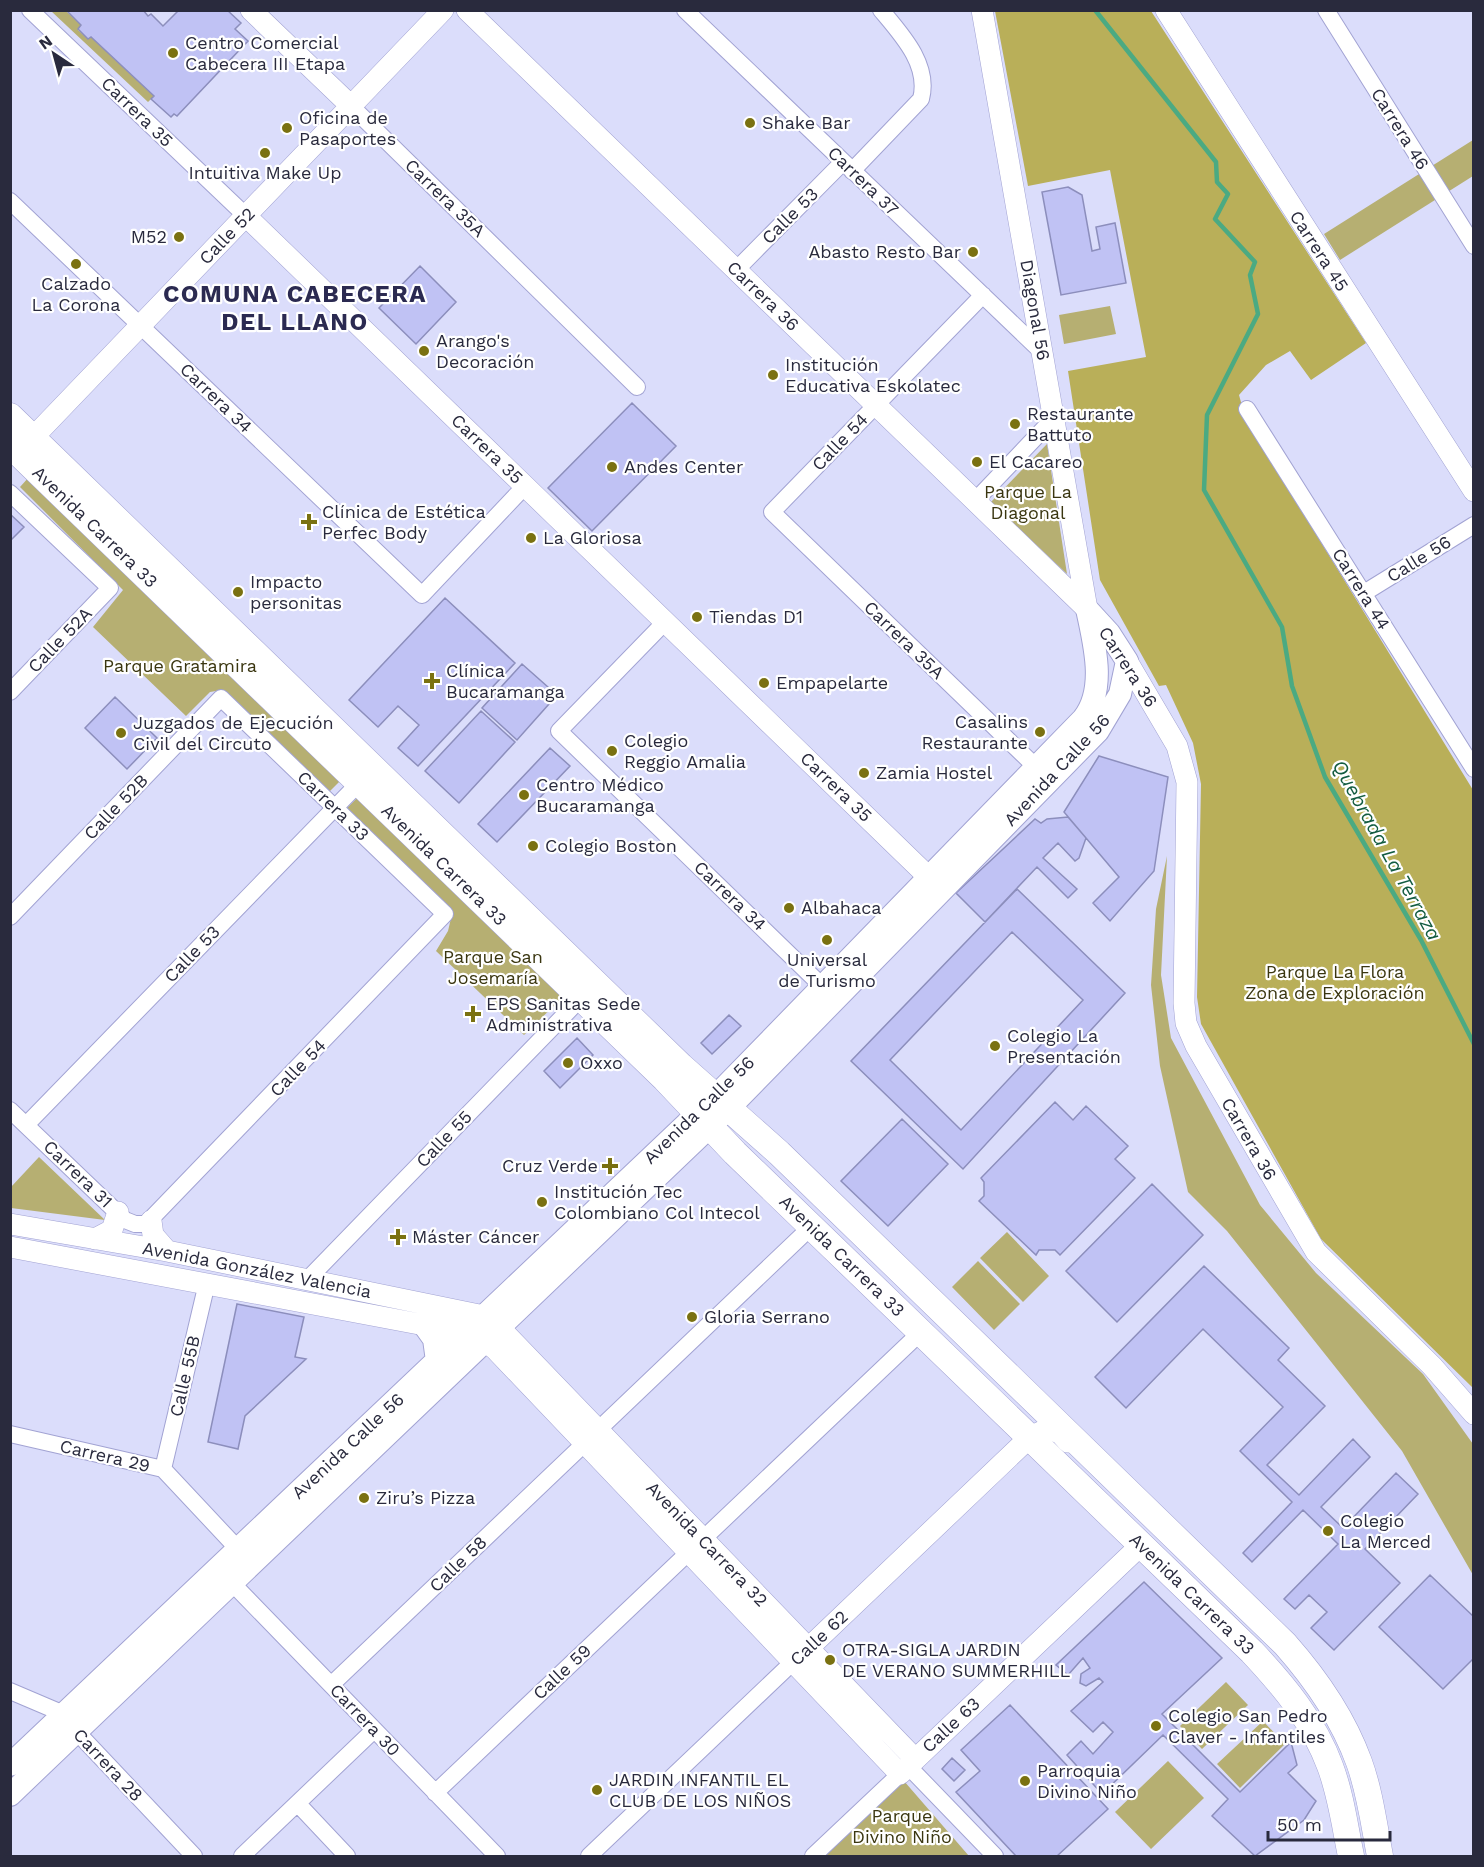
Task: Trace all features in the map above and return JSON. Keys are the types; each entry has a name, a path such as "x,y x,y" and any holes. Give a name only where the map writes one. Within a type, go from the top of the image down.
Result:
{"main road":[{"name":"Avenida Carrera 33","path":"10,416 18,449 581,998 713,1112 778,1153 1272,1630 1317,1684 1340,1721 1359,1761 1380,1857"},
{"name":"Avenida Carrera 33","path":"18,449 713,1112 812,1226 921,1332 1041,1434 1142,1545 1252,1652 1299,1708 1330,1767 1351,1857"},
{"name":"Carrera 36","path":"1087,609 1109,633 1127,661"},
{"name":"Avenida Calle 56","path":"10,1765 70,1724 233,1584 484,1329 713,1112 935,884 1036,767 1083,719 1093,703 1096,663 1087,609"},
{"name":"Avenida Calle 56","path":"713,1112 823,987 1103,725 1120,694 1127,661"},
{"path":"424,1325 434,1339 437,1361"},
{"name":"Avenida Calle 56","path":"10,1796 70,1724 238,1549 437,1361 484,1329"}],"street":[{"name":"Carrera 35","path":"30,10 246,216 935,884"},
{"name":"Carrera 35A","path":"251,10 637,387"},
{"name":"Calle 52","path":"18,449 141,326 443,10"},
{"name":"Carrera 36","path":"467,10 1087,609"},
{"name":"Carrera 37","path":"685,10 1042,352"},
{"name":"Calle 53","path":"736,270 921,99 924,85 920,68 906,42 881,10"},
{"name":"Diagonal 56","path":"982,10 1087,609"},
{"name":"Carrera 45","path":"1166,10 1473,491"},
{"name":"Carrera 46","path":"1326,10 1473,246"},
{"name":"Carrera 34","path":"10,201 422,595 525,486"},
{"name":"Calle 54","path":"772,512 983,296"},
{"name":"Carrera 44","path":"1247,409 1473,769"},
{"path":"975,501 1054,418"},
{"name":"Calle 52A","path":"10,493 110,588 10,692"},
{"name":"Carrera 35A","path":"772,512 1036,767"},
{"name":"Calle 56","path":"1364,593 1473,525"},
{"name":"Carrera 34","path":"665,622 559,731 823,987"},
{"name":"Carrera 36","path":"1127,661 1177,746 1187,782 1184,1004 1186,1023 1196,1046 1316,1252 1432,1366 1473,1414"},
{"name":"Carrera 33","path":"221,698 445,914"},
{"name":"Calle 52B","path":"10,917 221,698"},
{"name":"Calle 53","path":"26,1125 359,783"},
{"name":"Calle 54","path":"151,1221 445,914"},
{"name":"Calle 55","path":"307,1280 581,998"},
{"name":"Carrera 31","path":"10,1110 118,1212 135,1224 151,1221"},
{"path":"95,1239 112,1230 118,1212"},
{"path":"151,1221 153,1235 167,1251"},
{"name":"Avenida González Valencia","path":"10,1224 167,1251 307,1280 484,1329"},
{"name":"Calle 58","path":"331,1685 812,1226"},
{"name":"Avenida González Valencia","path":"10,1247 424,1325 484,1329"},
{"name":"Calle 55B","path":"163,1469 207,1283"},
{"name":"Avenida Carrera 32","path":"484,1329 591,1436 908,1766"},
{"name":"Calle 59","path":"435,1793 921,1332"},
{"name":"Avenida Carrera 33","path":"1041,1434 1060,1433 1111,1484 1134,1496"},
{"name":"Carrera 29","path":"10,1434 163,1469 238,1549"},
{"name":"Calle 62","path":"589,1857 801,1655 1041,1434"},
{"name":"Calle 63","path":"813,1857 1142,1545"},
{"name":"Carrera 30","path":"233,1584 497,1857"},
{"name":"Carrera 28","path":"10,1691 48,1705 70,1724 194,1857"},
{"path":"242,1857 374,1730"},
{"path":"908,1766 995,1857"},
{"path":"298,1804 347,1857"}],"green space":[{"path":"51,11 66,11 81,25 78,30 88,39 91,37 154,96 148,102"},
{"name":"Parque La Flora Zona de Exploración","path":"995,11 1151,11 1366,343 1311,380 1290,351 1266,365 1239,395 1246,420 1473,790 1473,1388 1321,1239 1201,1024 1197,997 1201,784 1193,743 1166,685 1159,686 1100,580 1068,371 1146,357 1110,170 1028,186"},
{"path":"1473,140 1473,176 1340,260 1324,234"},
{"path":"1110,306 1116,334 1064,344 1059,315"},
{"name":"Parque La Diagonal","path":"1047,444 1067,574 991,502"},
{"name":"Parque Gratamira","path":"29,477 343,778 329,792 222,690 210,692 186,716 93,627 123,590 20,487"},
{"name":"Parque San Josemaría","path":"359,796 563,997 524,1035 436,951 448,931 452,914 347,808"},
{"path":"1167,856 1161,975 1171,1038 1260,1205 1316,1273 1423,1374 1473,1444 1473,1575 1402,1451 1227,1231 1188,1192 1160,1066 1151,985 1156,909"},
{"path":"39,1157 105,1220 11,1208 11,1187"},
{"path":"1007,1232 1049,1276 1023,1302 980,1258"},
{"path":"978,1261 1020,1304 994,1330 952,1287"},
{"path":"1226,1682 1248,1705 1202,1749 1180,1726"},
{"path":"1263,1721 1285,1744 1240,1788 1217,1764"},
{"path":"1168,1761 1204,1798 1151,1849 1115,1812"},
{"name":"Parque Divino Niño","path":"904,1781 969,1856 824,1856"}],"building":[{"name":"Centro Comercial Cabecera III Etapa","path":"66,10 143,10 148,16 151,14 163,26 179,10 227,10 241,23 235,29 248,41 177,116 174,114 171,117 151,99 154,96 91,37 88,39 78,29 81,25"},
{"path":"1068,187 1082,195 1092,251 1100,249 1096,227 1115,223 1126,283 1061,295 1042,192"},
{"path":"420,266 456,302 416,344 379,308"},
{"name":"Andes Center","path":"632,403 676,446 592,531 548,488"},
{"path":"10,514 24,527 10,541"},
{"name":"Clínica Bucaramanga","path":"445,598 515,663 418,766 398,748 419,725 398,706 378,727 349,700"},
{"path":"522,664 557,695 517,740 482,708"},
{"name":"Juzgados de Ejecución Civil del Circuto","path":"115,697 157,738 127,769 85,728"},
{"path":"481,711 515,742 459,803 425,771"},
{"name":"Centro Médico Bucaramanga","path":"550,748 570,766 497,842 478,824"},
{"path":"1099,756 1168,777 1154,871 1110,921 1093,903 1119,877 1064,812"},
{"path":"1068,817 1086,838 1079,858 1075,861 1058,843 1043,858 1077,889 1068,898 1037,867 985,922 956,893 1035,819 1041,823 1047,819"},
{"path":"1017,889 1125,993 963,1169 851,1061","holes":["1012,932 1083,1000 961,1130 890,1060"]},
{"path":"729,1015 741,1026 712,1054 701,1043"},
{"name":"Oxxo","path":"577,1038 593,1055 560,1088 544,1071"},
{"path":"1055,1102 1073,1120 1086,1106 1128,1146 1115,1159 1135,1178 1060,1255 1055,1250 1039,1250 1036,1255 979,1201 984,1196 984,1182 981,1178"},
{"path":"902,1119 948,1164 888,1226 841,1181"},
{"path":"1152,1184 1203,1235 1117,1322 1066,1271"},
{"path":"1204,1266 1289,1348 1278,1360 1325,1406 1267,1465 1299,1495 1353,1439 1370,1457 1321,1507 1343,1528 1396,1473 1418,1494 1365,1549 1400,1583 1334,1650 1311,1628 1327,1612 1309,1595 1295,1609 1284,1599 1338,1544 1303,1510 1252,1562 1243,1553 1292,1502 1240,1451 1283,1407 1203,1329 1126,1408 1095,1377"},
{"path":"237,1304 304,1317 295,1357 306,1359 245,1416 238,1449 208,1442"},
{"path":"1430,1575 1474,1617 1474,1658 1443,1689 1379,1627"},
{"path":"1144,1582 1222,1658 1162,1714 1240,1792 1291,1742 1297,1765 1288,1773 1316,1801 1304,1820 1255,1856 1212,1816 1228,1799 1163,1735 1102,1794 1067,1755 1081,1741 1093,1754 1113,1732 1103,1722 1093,1732 1071,1711 1103,1682 1099,1678 1086,1686 1080,1683 1081,1674 1090,1668 1083,1658 1068,1675 1056,1665"},
{"name":"Parroquia Divino Niño","path":"1010,1705 1108,1809 1057,1856 1016,1856 956,1792 980,1771 961,1750"},
{"path":"952,1758 965,1770 954,1781 942,1769"}],"waterway":[{"name":"Quebrada La Terraza","path":"1095,10 1216,162 1217,182 1228,194 1215,219 1255,262 1250,275 1258,314 1207,415 1204,490 1282,627 1292,686 1325,777 1421,940 1474,1044"}],"place":[{"name":"Centro Comercial Cabecera III Etapa","path":"173,53"},
{"name":"Shake Bar","path":"750,123"},
{"name":"Oficina de Pasaportes","path":"287,128"},
{"name":"Intuitiva Make Up","path":"265,153"},
{"name":"M52","path":"179,237"},
{"name":"Abasto Resto Bar","path":"973,252"},
{"name":"Calzado La Corona","path":"76,264"},
{"name":"Arango's Decoración","path":"424,351"},
{"name":"Institución Educativa Eskolatec","path":"773,375"},
{"name":"Restaurante Battuto","path":"1015,424"},
{"name":"El Cacareo","path":"977,462"},
{"name":"Andes Center","path":"612,467"},
{"name":"Clínica de Estética Perfec Body","path":"309,522"},
{"name":"La Gloriosa","path":"531,538"},
{"name":"Impacto personitas","path":"238,592"},
{"name":"Tiendas D1","path":"697,617"},
{"name":"Clínica Bucaramanga","path":"432,681"},
{"name":"Empapelarte","path":"764,683"},
{"name":"Casalins Restaurante","path":"1040,732"},
{"name":"Juzgados de Ejecución Civil del Circuto","path":"121,733"},
{"name":"Colegio Reggio Amalia","path":"612,751"},
{"name":"Zamia Hostel","path":"864,773"},
{"name":"Centro Médico Bucaramanga","path":"524,795"},
{"name":"Colegio Boston","path":"533,846"},
{"name":"Albahaca","path":"789,908"},
{"name":"Universal de Turismo","path":"827,940"},
{"name":"EPS Sanitas Sede Administrativa","path":"473,1014"},
{"name":"Colegio La Presentación","path":"995,1046"},
{"name":"Oxxo","path":"568,1063"},
{"name":"Cruz Verde","path":"610,1166"},
{"name":"Institución Tec Colombiano Col Intecol","path":"542,1202"},
{"name":"Máster Cáncer","path":"398,1237"},
{"name":"Gloria Serrano","path":"692,1317"},
{"name":"Ziru’s Pizza","path":"364,1498"},
{"name":"Colegio La Merced","path":"1328,1531"},
{"name":"OTRA-SIGLA JARDIN DE VERANO SUMMERHILL","path":"830,1660"},
{"name":"Colegio San Pedro Claver - Infantiles","path":"1156,1726"},
{"name":"Parroquia Divino Niño","path":"1025,1781"},
{"name":"JARDIN INFANTIL EL CLUB DE LOS NIÑOS","path":"597,1790"}],"district":[{"name":"COMUNA CABECERA DEL LLANO","path":"295,308"}]}
